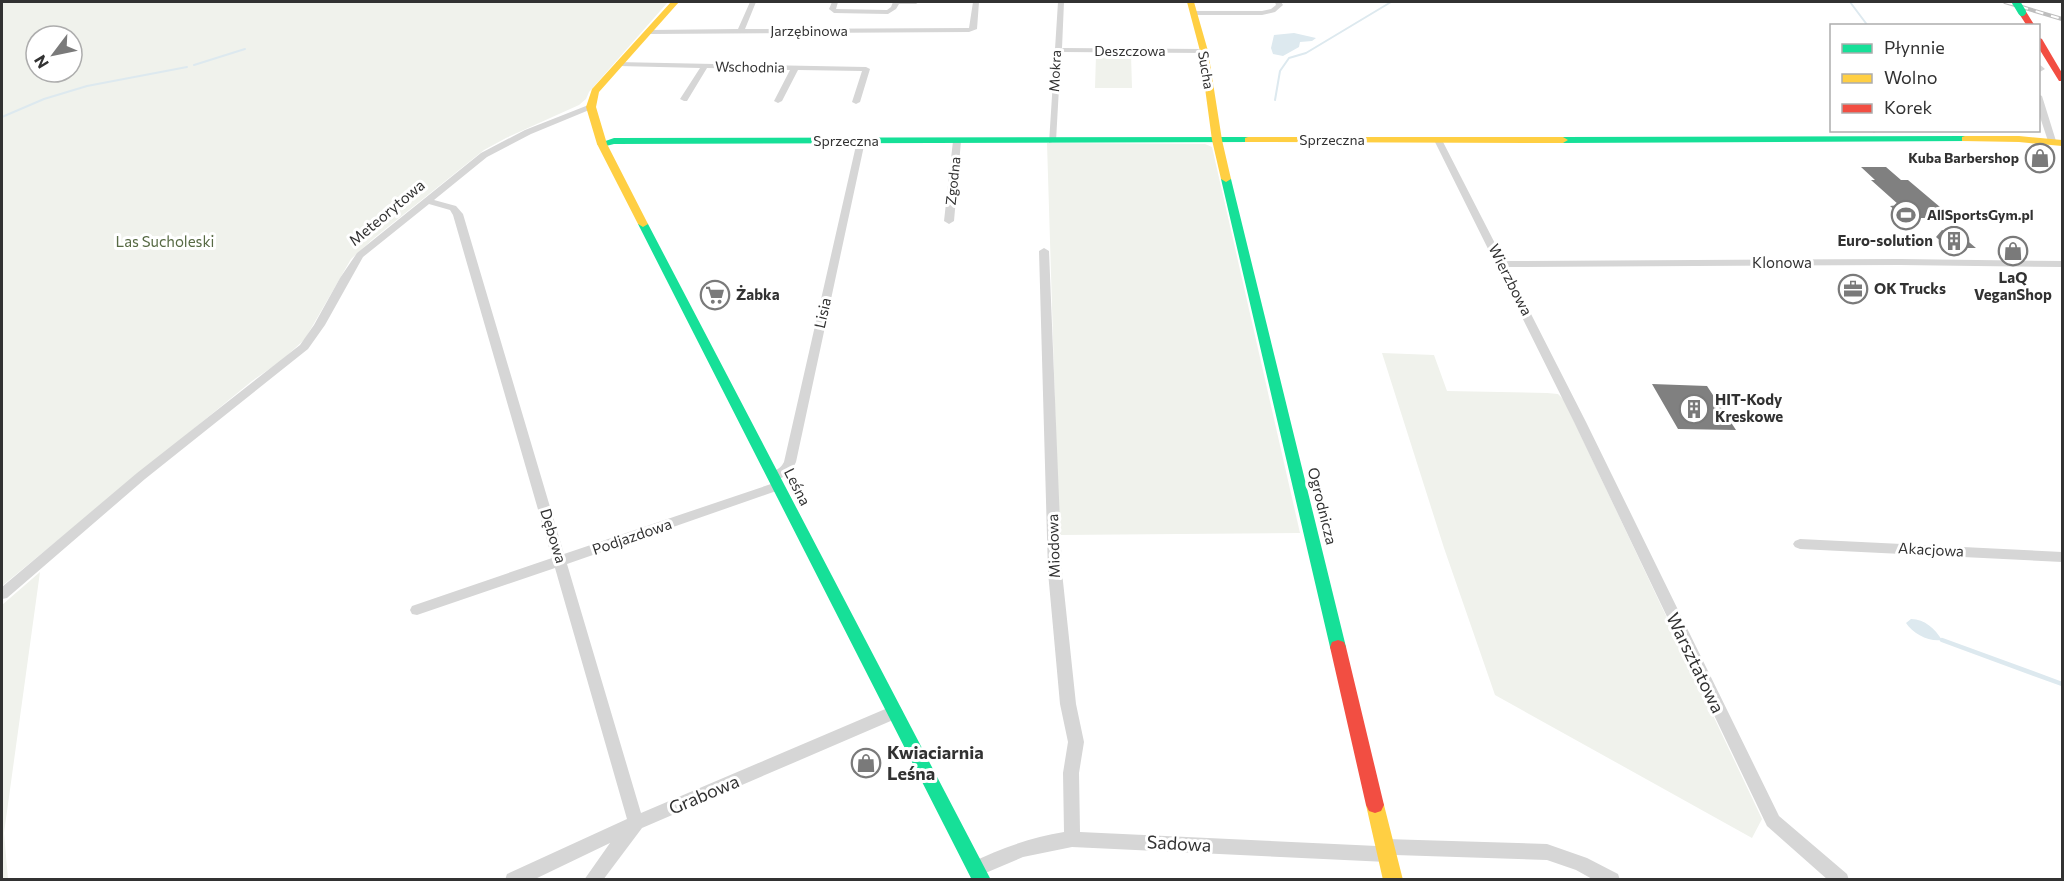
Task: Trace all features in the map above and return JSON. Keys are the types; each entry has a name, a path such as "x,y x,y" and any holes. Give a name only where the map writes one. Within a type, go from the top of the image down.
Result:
{"street":[{"path":"591,106 596,89 675,2"},
{"path":"741,31 753,2"},
{"path":"835,2 832,9 834,11 861,12 888,12 894,8 896,2 916,2"},
{"name":"Jarzębinowa","path":"649,32 969,30 973,29 976,2"},
{"name":"Mokra","path":"1052,141 1061,2"},
{"path":"1192,7 1262,13 1273,11 1280,5 1278,2"},
{"name":"Sucha","path":"1192,7 1204,51 1217,140"},
{"path":"2019,7 2030,24"},
{"path":"857,27 861,12"},
{"path":"2040,42 2062,79"},
{"name":"Deszczowa","path":"1057,51 1204,51"},
{"name":"Wschodnia","path":"621,64 866,69 856,102"},
{"name":"Wschodnia","path":"684,99 705,66"},
{"name":"Wschodnia","path":"778,101 795,68"},
{"path":"2040,101 2057,142"},
{"name":"Leśna","path":"591,106 602,144 979,874"},
{"name":"Meteorytowa","path":"2,594 141,476 304,347 316,333 348,272 360,255 484,155 537,127 591,106"},
{"name":"Sprzeczna","path":"602,144 614,141 1217,140 2019,139 2057,142"},
{"name":"Ogrodnicza","path":"1217,140 1393,879"},
{"name":"Wierzbowa","path":"1438,140 1580,422"},
{"name":"Lisia","path":"776,482 786,471 790,462 861,141"},
{"name":"Zgodna","path":"949,221 957,141"},
{"name":"Dębowa","path":"427,201 453,207 458,214 636,823"},
{"name":"Miodowa","path":"1044,250 1054,572 1068,704 1077,742 1071,773 1072,839"},
{"name":"Klonowa","path":"1502,264 1900,262 2062,264"},
{"name":"Warsztatowa","path":"1580,422 1773,821 1842,879"},
{"name":"Podjazdowa","path":"417,610 561,561 776,482"},
{"name":"Akacjowa","path":"1800,544 2062,557"},
{"name":"Grabowa","path":"513,879 636,823 895,712"},
{"path":"592,879 636,823"},
{"name":"Sadowa","path":"979,874 997,859 1052,840 1072,839 1386,851 1548,852 1612,879"}],"green space":[{"name":"Las Sucholeski","path":"2,2 668,2 579,105 484,150 351,259 305,339 281,361 252,381 2,586"},
{"path":"1131,54 1132,88 1095,88 1096,55"},
{"path":"1047,143 1205,144 1212,147 1300,533 1059,535"},
{"path":"1382,353 1434,355 1447,391 1547,393 1558,394 1564,400 1762,819 1752,838 1495,695 1444,548"},
{"path":"40,572 4,833 8,879 2,879 2,605"}],"shaded area":[{"path":"1294,33 1316,38 1312,41 1300,42 1299,47 1283,56 1273,54 1271,48 1274,35"},
{"path":"1911,619 1929,625 1942,640 1932,640 1917,634 1906,623"}],"building":[{"path":"1861,167 1886,167 1901,180 1908,180 1953,218 1904,218 1890,206 1899,205 1871,180 1875,180"},
{"name":"Euro-solution","path":"1942,230 1963,237 1976,248 1946,246 1936,237"},
{"name":"HIT-Kody Kreskowe","path":"1652,384 1707,386 1736,430 1678,429"}],"waterway":[{"path":"1275,100 1280,71 1289,58 1306,53 1391,2"},
{"path":"1850,2 1866,24"},
{"path":"194,65 245,49"},
{"path":"2,117 44,99 87,86 187,67"},
{"path":"1942,640 2062,684"}],"railway":[{"path":"2005,2 2062,19"}],"traffic: fast":[{"path":"2016,2 2022,12"},
{"path":"1563,140 1965,139"},
{"path":"602,144 614,141 1248,140"},
{"path":"1226,179 1338,647"},
{"path":"643,224 982,880"}],"traffic: slow":[{"path":"643,224 602,144 591,107 595,91 675,2"},
{"path":"1190,2 1204,51 1217,140 1226,179"},
{"path":"1965,139 2019,139 2062,143"},
{"path":"1248,140 1563,140"},
{"path":"1375,805 1393,880"}],"traffic: jam":[{"path":"2022,12 2030,24"},
{"path":"2040,42 2062,79"},
{"path":"1338,647 1375,805"}],"place":[{"name":"Kuba Barbershop","path":"2040,158"},
{"name":"AllSportsGym.pl","path":"1906,215"},
{"name":"Euro-solution","path":"1954,241"},
{"name":"LaQ VeganShop","path":"2013,251"},
{"name":"OK Trucks","path":"1853,289"},
{"name":"Żabka","path":"715,295"},
{"name":"HIT-Kody Kreskowe","path":"1694,409"},
{"name":"Kwiaciarnia Leśna","path":"866,763"}]}
